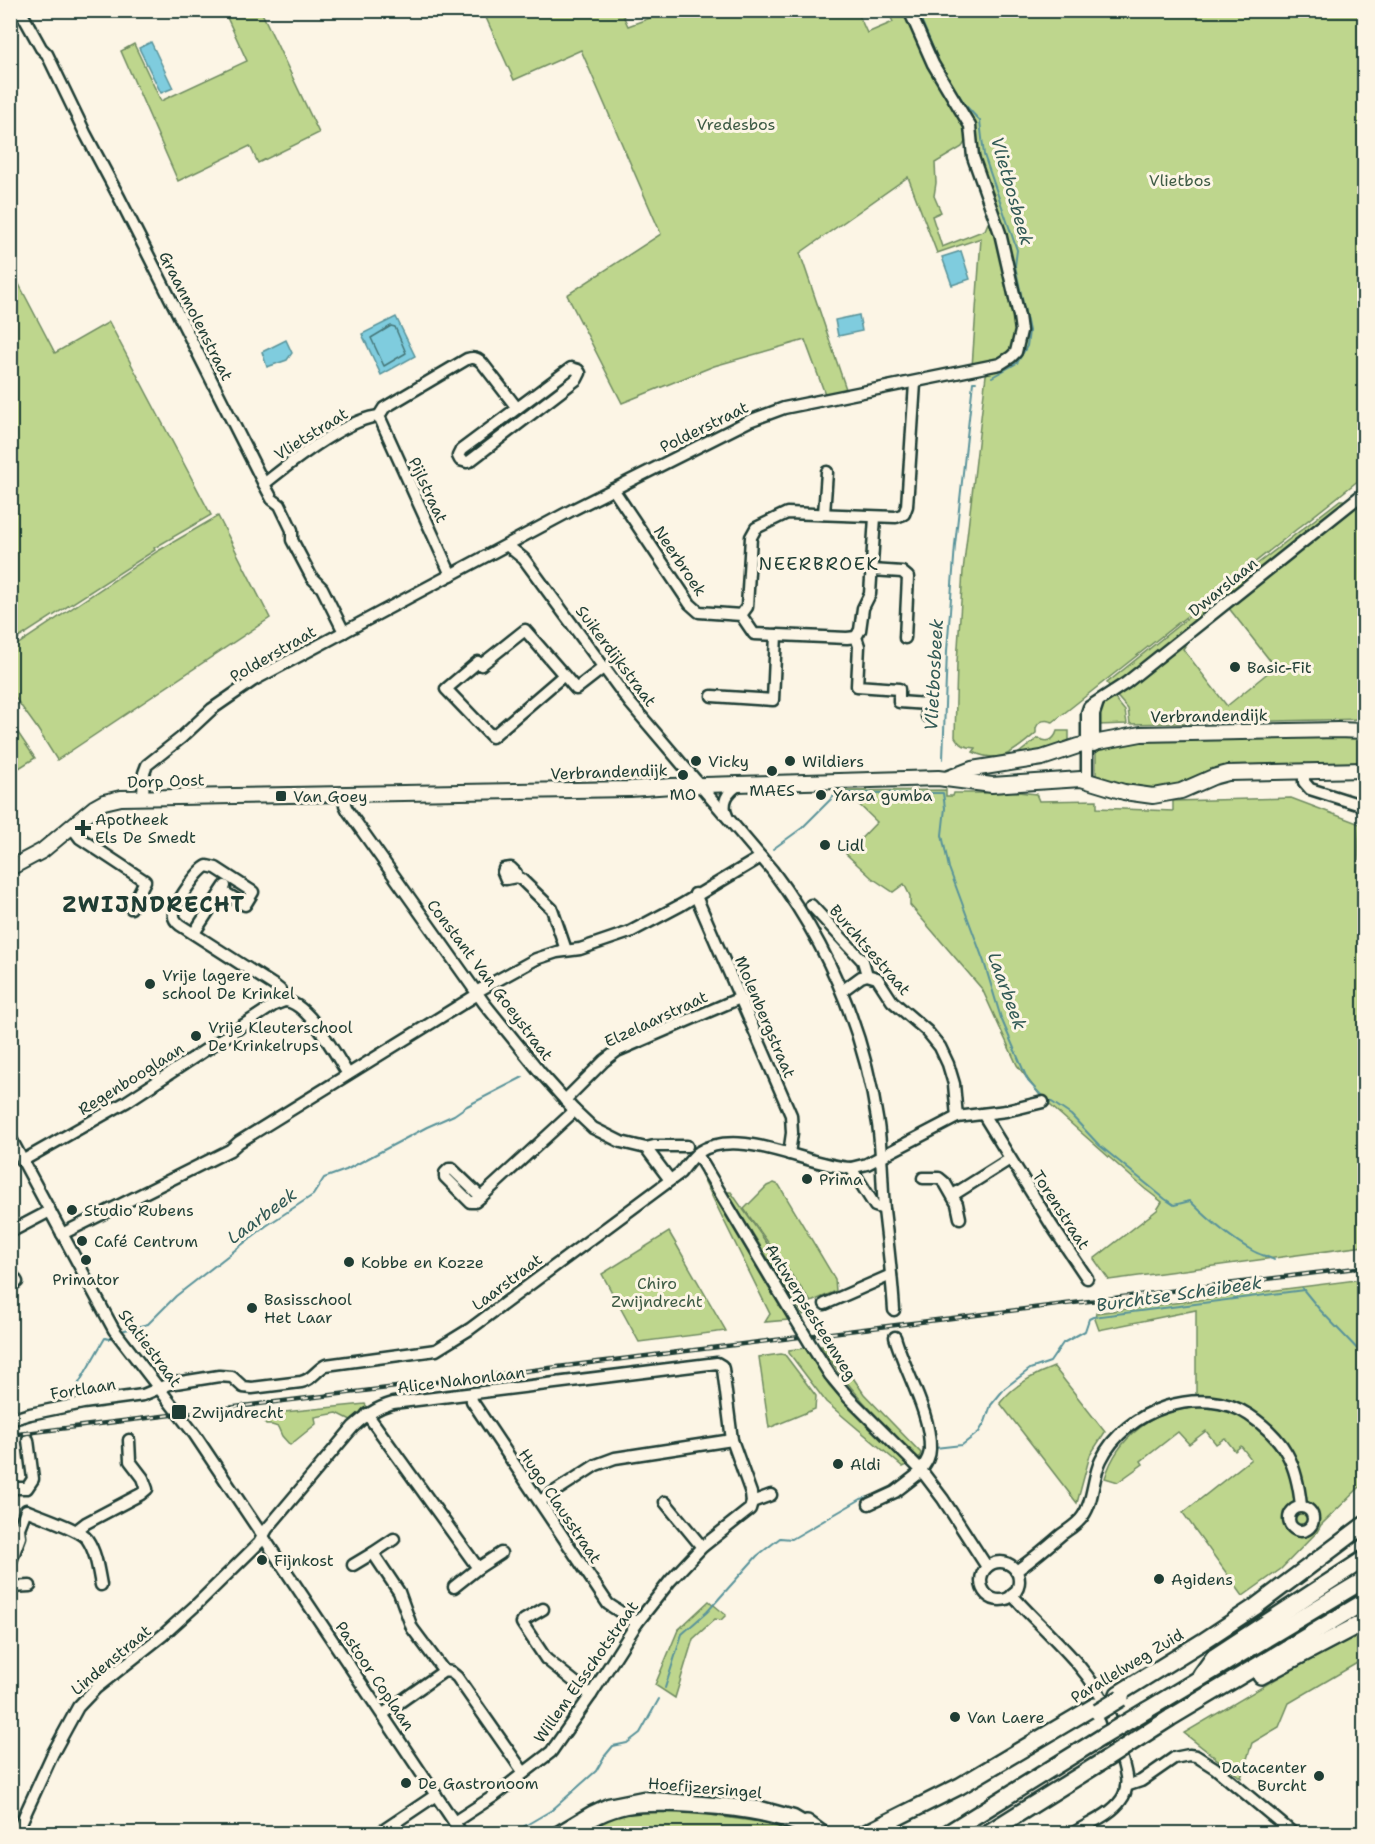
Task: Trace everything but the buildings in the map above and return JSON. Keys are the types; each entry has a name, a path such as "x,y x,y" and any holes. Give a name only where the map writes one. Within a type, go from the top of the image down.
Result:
{"highway":[{"name":"Parallelweg Zuid","path":"1119,1696 1255,1607 1365,1526"},
{"name":"Parallelweg Zuid","path":"864,1833 960,1786 1253,1617 1365,1536"},
{"path":"1196,1682 1214,1658 1365,1559"},
{"path":"946,1833 1102,1737 1365,1581"},
{"path":"986,1833 1203,1698 1365,1602"},
{"path":"1203,1698 1236,1689 1365,1622"},
{"name":"Parallelweg Zuid","path":"885,1833 937,1809 986,1782 1097,1709"}],"main road":[{"name":"Verbrandendijk","path":"946,778 972,769 1042,758 1094,742 1149,734 1365,731"},
{"name":"Verbrandendijk","path":"345,794 946,778 984,785 1087,779 1124,792 1153,796 1180,791 1228,773 1365,770"},
{"name":"Dorp Oost","path":"10,868 42,851 95,807 121,798 345,794"}],"street":[{"name":"Graanmolenstraat","path":"20,10 47,54 264,484 272,499 280,505 292,530 292,540 344,632"},
{"name":"Polderstraat","path":"143,798 144,773 147,765 212,709 261,676 613,489 766,414 1007,361 1018,347 1021,331 1000,233 973,157 970,126 933,64 909,10"},
{"name":"Vlietstraat","path":"264,484 306,451 366,417 379,416 384,408 467,359 477,358 481,361 517,408"},
{"path":"568,369 578,370 579,377 470,461 460,460 458,456 461,450 517,408 568,369"},
{"path":"856,637 754,633 741,615 747,607 751,537 753,530 787,513 875,517 896,517 904,514 907,506 915,383"},
{"name":"Pijlstraat","path":"379,416 451,575"},
{"path":"824,514 827,472"},
{"name":"Neerbroek","path":"613,489 694,608 699,612 741,615"},
{"name":"Dwarslaan","path":"1094,742 1087,710 1134,677 1365,493"},
{"path":"875,517 870,594 863,608 860,630 856,637 859,646 857,686 900,689 898,702 927,704 927,716"},
{"name":"Suikerdijkstraat","path":"508,546 524,560 579,632 603,668 700,785"},
{"path":"872,570 902,572 908,577 905,638"},
{"path":"564,675 492,737 447,689 478,662 482,665 525,630 564,675 576,689 603,668"},
{"path":"712,696 772,700 777,635"},
{"path":"1087,779 1094,742"},
{"path":"1304,770 1304,782 1310,789 1365,806"},
{"path":"729,819 725,812 725,801 728,794 739,784"},
{"path":"700,785 791,895 824,949 842,991 866,1064 877,1120 894,1310"},
{"name":"Constant Van Goeystraat","path":"345,794 345,805 348,811 477,993 565,1101 603,1134 621,1142 646,1148 663,1145 687,1146"},
{"path":"71,826 80,838 145,881 131,908"},
{"path":"62,1234 230,1150 477,993 536,959 566,950 580,950 630,932 681,905 695,894 761,857"},
{"path":"222,891 245,905 253,892 212,866 207,866 199,871 176,907 174,916 177,923 279,988 284,1001 292,1001 311,1018 348,1074"},
{"path":"516,877 552,909 566,950"},
{"path":"194,933 230,878"},
{"name":"Molenbergstraat","path":"695,894 791,1115 792,1133 789,1154"},
{"name":"Burchtsestraat","path":"811,905 863,961 867,975 877,978 892,1001 934,1038 948,1064 956,1098 957,1117"},
{"path":"842,991 867,975"},
{"name":"Elzelaarstraat","path":"565,1101 604,1061 617,1051 740,998"},
{"name":"Regenbooglaan","path":"22,1161 126,1102 274,1005 284,1001"},
{"path":"884,1209 875,1206 851,1168 867,1164 957,1117 1043,1102"},
{"path":"481,1197 574,1110"},
{"name":"Torenstraat","path":"983,1114 1087,1278"},
{"name":"Statiestraat","path":"10,1137 116,1333 195,1435 263,1536"},
{"name":"Laarstraat","path":"159,1388 219,1376 232,1377 243,1387 252,1388 308,1381 318,1369 326,1365 429,1351 443,1346 482,1320 670,1180 697,1154 722,1144 744,1145 851,1168"},
{"path":"646,1148 670,1180"},
{"name":"Antwerpsesteenweg","path":"697,1154 836,1383 943,1499 987,1567"},
{"path":"953,1196 1010,1159"},
{"path":"923,1178 939,1178 953,1196 960,1218"},
{"path":"10,1232 50,1211"},
{"path":"10,1271 17,1282 10,1285"},
{"path":"825,1304 891,1275"},
{"path":"869,1504 895,1492 919,1473 930,1451 926,1420 895,1336"},
{"name":"Alice Nahonlaan","path":"263,1536 353,1427 367,1413 393,1403 714,1363 720,1364 723,1369 732,1440"},
{"name":"Fortlaan","path":"12,1415 143,1395 159,1388"},
{"name":"Hugo Clausstraat","path":"471,1394 472,1401 608,1604 637,1623"},
{"path":"1016,1571 1085,1514 1101,1459 1118,1437 1139,1418 1164,1406 1192,1401 1220,1403 1247,1413 1262,1424 1287,1452 1298,1478 1301,1506"},
{"path":"367,1413 478,1568"},
{"path":"28,1440 33,1479 27,1488 16,1488 23,1505 26,1510 77,1530 88,1540 96,1557 101,1585"},
{"path":"77,1530 141,1494 147,1488 143,1478 130,1461 129,1440"},
{"path":"540,1502 596,1465 615,1458 732,1440 752,1493 752,1502"},
{"name":"Willem Elsschotstraat","path":"454,1822 494,1796 550,1752 591,1695 637,1623 670,1581 702,1547 750,1509 752,1502 771,1495"},
{"path":"665,1502 702,1547"},
{"path":"10,1564 20,1537 19,1528 26,1510"},
{"name":"Pastoor Coplaan","path":"263,1536 462,1833"},
{"name":"Lindenstraat","path":"16,1833 53,1753 78,1707 96,1688 164,1635 244,1558 263,1536"},
{"path":"353,1565 394,1539"},
{"path":"373,1553 399,1592 412,1628 444,1671"},
{"path":"454,1587 501,1553"},
{"path":"1003,1562 1016,1571 1018,1585 1012,1595 998,1599 984,1591 981,1581 987,1567 1003,1562"},
{"path":"10,1587 30,1586"},
{"path":"1012,1595 1084,1673 1103,1700 1109,1714 1126,1780 1125,1794 1116,1806 1072,1833"},
{"path":"543,1609 522,1623 546,1659 591,1695"},
{"path":"383,1714 444,1671 451,1672 457,1677 524,1773"},
{"path":"1126,1780 1148,1776 1174,1758 1189,1755 1198,1757 1215,1768 1294,1833"},
{"path":"378,1833 436,1795"},
{"name":"Hoefijzersingel","path":"554,1833 608,1804 643,1797 778,1810 810,1831"},
{"name":"Hoefijzersingel","path":"571,1833 614,1811 642,1806 743,1812 778,1819 810,1831"}],"green space":[{"path":"224,11 261,11 319,133 258,163 250,146 178,181 121,51 134,44 161,101 247,61"},
{"name":"Vredesbos","path":"483,11 621,11 628,26 669,11 857,11 867,33 893,22 888,11 906,11 964,120 967,139 962,147 935,163 934,196 941,212 932,216 942,247 985,230 988,223 993,222 1018,330 1009,355 972,367 981,238 937,253 908,177 800,253 846,389 825,394 805,340 714,366 622,403 567,295 661,234 581,50 514,80"},
{"name":"Vlietbos","path":"913,11 1364,11 1364,476 1053,722 1045,720 1041,722 1037,725 1036,733 1014,750 992,757 973,752 976,748 964,746 955,737 963,571 986,375 989,370 1012,361 1022,347 976,154"},
{"path":"10,267 55,353 109,322 211,515 154,548 155,550 11,643"},
{"path":"1364,499 1364,719 1130,724 1128,709 1114,693 1182,642 1185,646 1183,649 1227,706 1275,667 1228,607"},
{"path":"1340,500 1348,504 1221,601 1217,601 1217,595"},
{"path":"218,516 270,618 57,760 11,692 11,649 158,551"},
{"path":"1210,600 1213,609 1121,681 1110,687 1107,683"},
{"path":"1112,695 1125,711 1127,724 1098,725 1099,706"},
{"path":"10,721 35,758 11,773 10,773"},
{"path":"1057,731 1069,731 1069,745 1005,760 1015,756 1038,738 1047,741 1052,739"},
{"path":"1364,732 1364,766 1248,769 1157,794 1097,779 1096,776 1096,749 1136,737"},
{"path":"946,790 946,796 953,796 954,793 984,793 999,790 1036,794 1039,801 1097,800 1097,808 1173,811 1173,801 1291,798 1360,824 1357,879 1364,880 1364,1246 1109,1280 1094,1259 1157,1210 1162,1202 1042,1098 1017,1065 982,989 910,905 910,896 904,884 893,892 872,878 846,854 877,822 849,795 839,796 839,791"},
{"path":"701,1174 788,1320 765,1322 770,1314"},
{"path":"774,1183 779,1185 835,1279 836,1291 811,1302 744,1209 767,1186"},
{"path":"727,1192 731,1192 812,1308 803,1315"},
{"name":"Chiro Zwijndrecht","path":"669,1232 726,1331 639,1342 602,1274"},
{"path":"1364,1279 1364,1483 1281,1569 1243,1596 1183,1513 1251,1459 1241,1446 1235,1451 1225,1438 1216,1444 1206,1431 1189,1444 1178,1432 1141,1461 1143,1464 1118,1482 1105,1478 1118,1450 1139,1428 1165,1414 1196,1408 1196,1310 1099,1330 1095,1319 1096,1313"},
{"path":"831,1345 864,1394 921,1453 919,1458 867,1405 831,1362 821,1346"},
{"path":"806,1348 829,1385 907,1465 903,1467 826,1402 789,1353 789,1350"},
{"path":"785,1355 816,1396 815,1409 769,1428 759,1357"},
{"path":"1054,1367 1105,1432 1090,1455 1077,1503 1000,1403 1024,1381"},
{"path":"365,1404 367,1407 351,1420 337,1413 315,1417 316,1424 290,1445 278,1427 266,1425 261,1418 264,1414"},
{"path":"709,1601 726,1615 721,1620 715,1619 693,1639 675,1698 655,1685 678,1630"},
{"path":"1364,1632 1364,1659 1289,1703 1279,1727 1252,1743 1241,1778 1184,1733 1293,1669"},
{"path":"633,1810 689,1810 768,1823 793,1833 735,1834 719,1831 716,1834 577,1834 597,1822"}],"water":[{"path":"151,42 173,88 161,93 139,48"},
{"path":"961,251 970,279 952,285 942,257"},
{"path":"859,315 862,331 838,336 835,320"},
{"path":"396,317 415,356 381,375 362,334"},
{"path":"286,340 292,353 287,360 267,367 262,352"}],"waterway":[{"name":"Vlietbosbeek","path":"917,10 940,65 966,106 980,121 984,155 1017,250 1015,266 1029,331 1027,346 1017,363 992,377"},
{"name":"Vlietbosbeek","path":"943,759 947,651 955,545 973,382 976,382"},
{"name":"Laarbeek","path":"773,849 802,828 837,793 943,793 945,808 942,835 949,868 984,962 1001,1018 1028,1081 1040,1094 1071,1115 1099,1145 1165,1199 1174,1205 1190,1201 1236,1240 1274,1260"},
{"name":"Laarbeek","path":"121,1331 148,1324 176,1296 266,1226 313,1195 324,1178 346,1170 523,1077"},
{"name":"Laarbeek","path":"1302,1288 1364,1356"},
{"name":"Burchtse Scheibeek","path":"935,1448 962,1445 979,1432 991,1405 1005,1388 1030,1369 1050,1362 1063,1343 1085,1331 1089,1319 1093,1317 1304,1290"},
{"name":"Laarbeek","path":"75,1390 105,1338 109,1339 113,1335"},
{"name":"Laarbeek","path":"10,1445 17,1444"},
{"name":"Burchtse Scheibeek","path":"665,1688 682,1634 707,1612 757,1556 780,1538 792,1539 861,1499 877,1495"},
{"name":"Burchtse Scheibeek","path":"520,1834 523,1827 552,1810 596,1771 613,1746 627,1743 640,1733 659,1699"},
{"path":"620,1825 624,1834"}],"railway":[{"path":"10,1435 1364,1267"}],"place":[{"name":"Basic-Fit","path":"1235,667"},
{"name":"Vicky","path":"696,761"},
{"name":"Wildiers","path":"790,761"},
{"name":"MAES","path":"772,771"},
{"name":"MO","path":"683,775"},
{"name":"Yarsa gumba","path":"821,795"},
{"name":"Van Goey","path":"281,796"},
{"name":"Apotheek Els De Smedt","path":"83,828"},
{"name":"Lidl","path":"825,845"},
{"name":"Vrije lagere school De Krinkel","path":"150,984"},
{"name":"Vrije Kleuterschool De Krinkelrups","path":"196,1036"},
{"name":"Prima","path":"807,1179"},
{"name":"Studio Rubens","path":"72,1210"},
{"name":"Café Centrum","path":"82,1241"},
{"name":"Primator","path":"86,1260"},
{"name":"Kobbe en Kozze","path":"349,1262"},
{"name":"Basisschool Het Laar","path":"252,1308"},
{"name":"Zwijndrecht","path":"179,1412"},
{"name":"Aldi","path":"838,1464"},
{"name":"Fijnkost","path":"262,1560"},
{"name":"Agidens","path":"1159,1579"},
{"name":"Van Laere","path":"955,1717"},
{"name":"Datacenter Burcht","path":"1319,1776"},
{"name":"De Gastronoom","path":"406,1783"}],"district":[{"name":"NEERBROEK","path":"819,564"},
{"name":"ZWIJNDRECHT","path":"154,904"}]}
